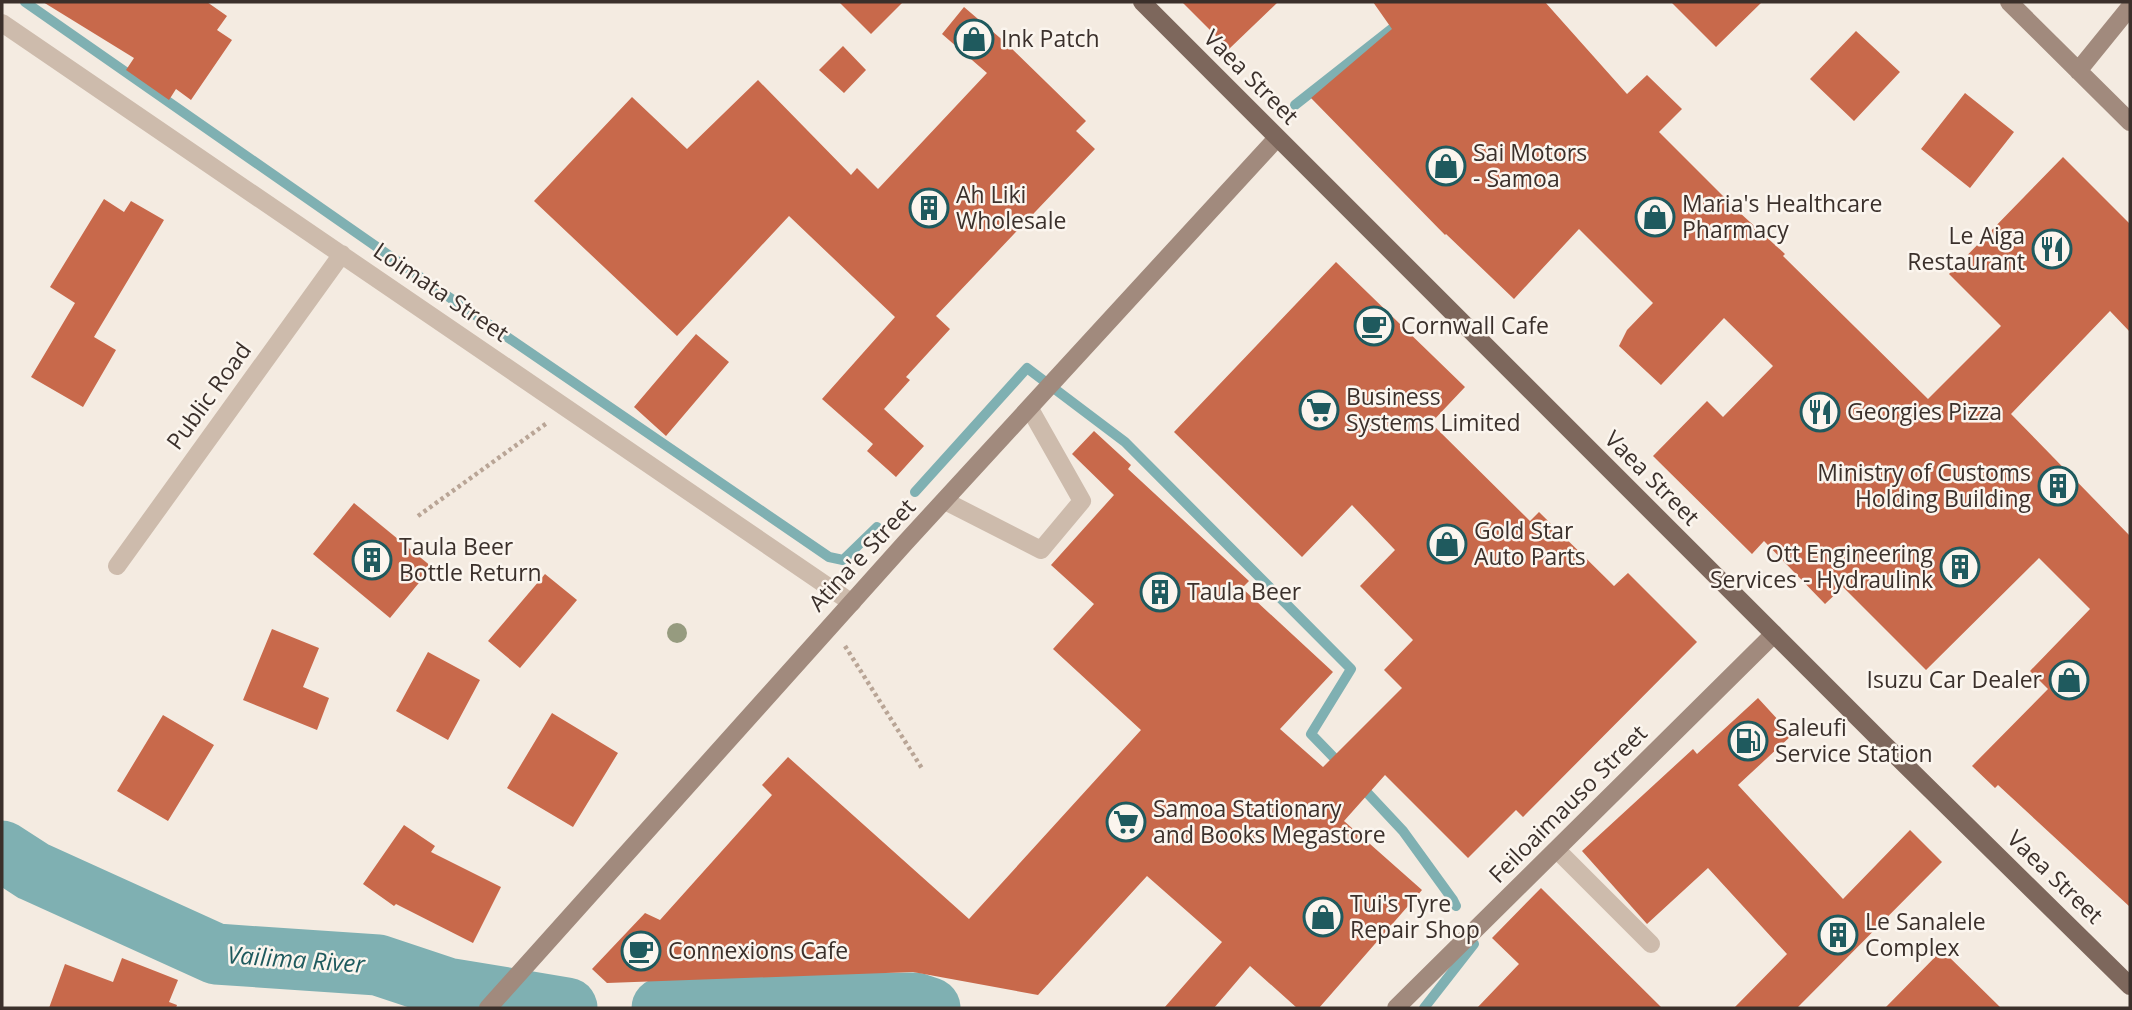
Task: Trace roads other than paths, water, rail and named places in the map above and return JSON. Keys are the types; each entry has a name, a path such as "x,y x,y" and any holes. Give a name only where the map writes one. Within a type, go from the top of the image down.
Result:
{"main road":[{"name":"Vaea Street","path":"1142,2 2130,986"},
{"path":"2009,2 2130,122"},
{"path":"2078,71 2130,7"},
{"name":"Atina'e Street","path":"488,1008 832,625 1276,138"},
{"name":"Feiloaimauso Street","path":"1396,1008 1774,634"}],"street":[{"name":"Loimata Street","path":"2,23 852,603"},
{"name":"Public Road","path":"117,566 342,254"},
{"path":"945,501 1041,550 1082,501 1035,403"},
{"path":"1557,850 1651,944"}],"waterway":[{"path":"25,2 829,557 843,560 877,527"},
{"path":"1295,105 1403,20"},
{"path":"915,492 1027,368 1125,442 1351,669 1311,734 1343,767"},
{"path":"1359,784 1403,831 1456,906"},
{"name":"Vailima River","path":"2,851 33,871 216,954 378,965 447,988 567,1008"},
{"path":"1424,1008 1474,944"},
{"name":"Vailima River","path":"662,1008 915,1003 930,1008"}],"place":[{"name":"Ink Patch","path":"974,39"},
{"name":"Sai Motors - Samoa","path":"1446,166"},
{"name":"Ah Liki Wholesale","path":"929,208"},
{"name":"Maria's Healthcare Pharmacy","path":"1655,217"},
{"name":"Le Aiga Restaurant","path":"2052,249"},
{"name":"Cornwall Cafe","path":"1374,326"},
{"name":"Business Systems Limited","path":"1319,410"},
{"name":"Georgies Pizza","path":"1820,412"},
{"name":"Ministry of Customs Holding Building","path":"2058,486"},
{"name":"Gold Star Auto Parts","path":"1447,544"},
{"name":"Taula Beer Bottle Return","path":"372,560"},
{"name":"Ott Engineering Services - Hydraulink","path":"1960,567"},
{"name":"Taula Beer","path":"1160,592"},
{"name":"Isuzu Car Dealer","path":"2069,680"},
{"name":"Saleufi Service Station","path":"1748,741"},
{"name":"Samoa Stationary and Books Megastore","path":"1126,822"},
{"name":"Tui's Tyre Repair Shop","path":"1323,917"},
{"name":"Le Sanalele Complex","path":"1838,935"},
{"name":"Connexions Cafe","path":"641,951"}]}
